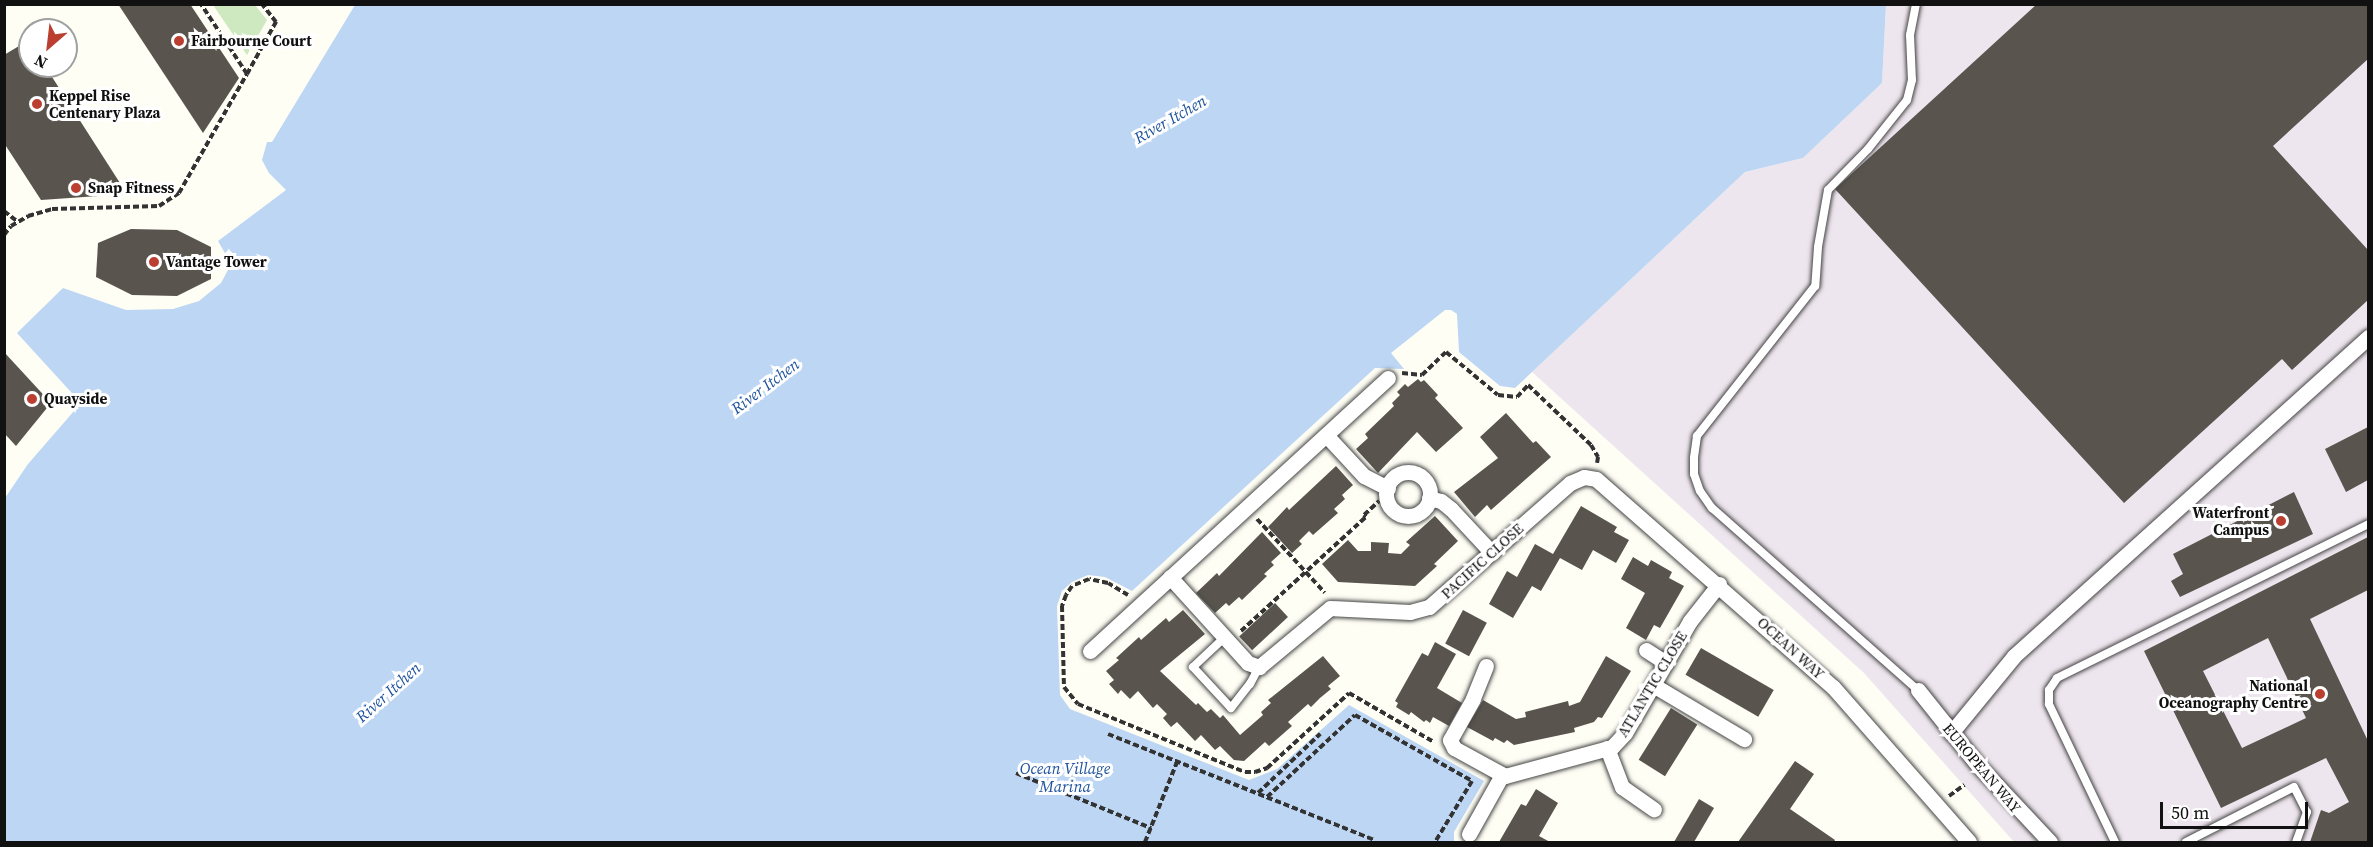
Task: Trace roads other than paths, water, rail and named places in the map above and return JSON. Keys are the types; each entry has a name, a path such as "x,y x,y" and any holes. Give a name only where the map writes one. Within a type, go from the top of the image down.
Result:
{"street":[{"path":"1951,733 2014,656 2368,337"},
{"path":"1090,651 1390,375"},
{"path":"1326,435 1364,476 1387,491 1392,508 1398,513 1411,516 1424,509 1429,498 1429,486 1415,473 1400,474 1394,478 1387,491"},
{"name":"PACIFIC CLOSE","path":"1259,667 1323,611 1338,607 1410,612 1437,602 1570,483 1579,478 1590,478"},
{"name":"OCEAN WAY","path":"1590,478 1605,484 1833,687 1969,843"},
{"path":"1429,498 1441,501 1451,509 1492,553"},
{"path":"1170,577 1248,663 1259,667"},
{"name":"ATLANTIC CLOSE","path":"1503,776 1607,748 1621,739 1690,621 1719,584"},
{"path":"1646,650 1666,663"},
{"path":"1469,834 1503,776 1450,745 1450,740 1473,699 1486,666"},
{"path":"1653,685 1744,739"},
{"name":"EUROPEAN WAY","path":"1918,690 1951,733 2049,843"},
{"path":"1607,748 1622,787 1653,809"}],"lane":[{"path":"1916,4 1910,35 1912,80 1907,100 1868,149 1828,190 1818,247 1815,286 1697,436 1694,474 1700,491 1712,508 1918,690"},
{"path":"2115,843 2049,704 2049,690 2056,678 2368,524"},
{"path":"1227,640 1193,667 1232,708 1250,684 1259,667"},
{"path":"2186,843 2294,787 2307,812 2296,843"}],"water":[{"path":"355,5 1886,5 1882,83 1803,158 1745,172 1515,388 1500,386 1459,352 1457,314 1451,310 1445,310 1391,353 1404,369 1375,368 1132,591 1105,577 1088,575 1072,582 1062,591 1057,606 1060,695 1070,709 1249,780 1277,769 1349,705 1484,781 1454,832 1454,842 5,842 5,498 28,464 81,403 17,333 63,288 126,310 173,309 199,301 221,283 228,270 226,255 218,241 286,190 269,173 262,160 267,142 272,142"}],"place":[{"name":"Fairbourne Court","path":"179,41"},
{"name":"Keppel Rise Centenary Plaza","path":"37,104"},
{"name":"Snap Fitness","path":"76,188"},
{"name":"Vantage Tower","path":"154,262"},
{"name":"Quayside","path":"32,399"},
{"name":"Waterfront Campus","path":"2281,521"},
{"name":"National Oceanography Centre","path":"2320,694"}],"water label":[{"name":"River Itchen","path":"1170,119"},
{"name":"River Itchen","path":"765,386"},
{"name":"River Itchen","path":"388,692"},
{"name":"Ocean Village Marina","path":"1065,777"}]}
